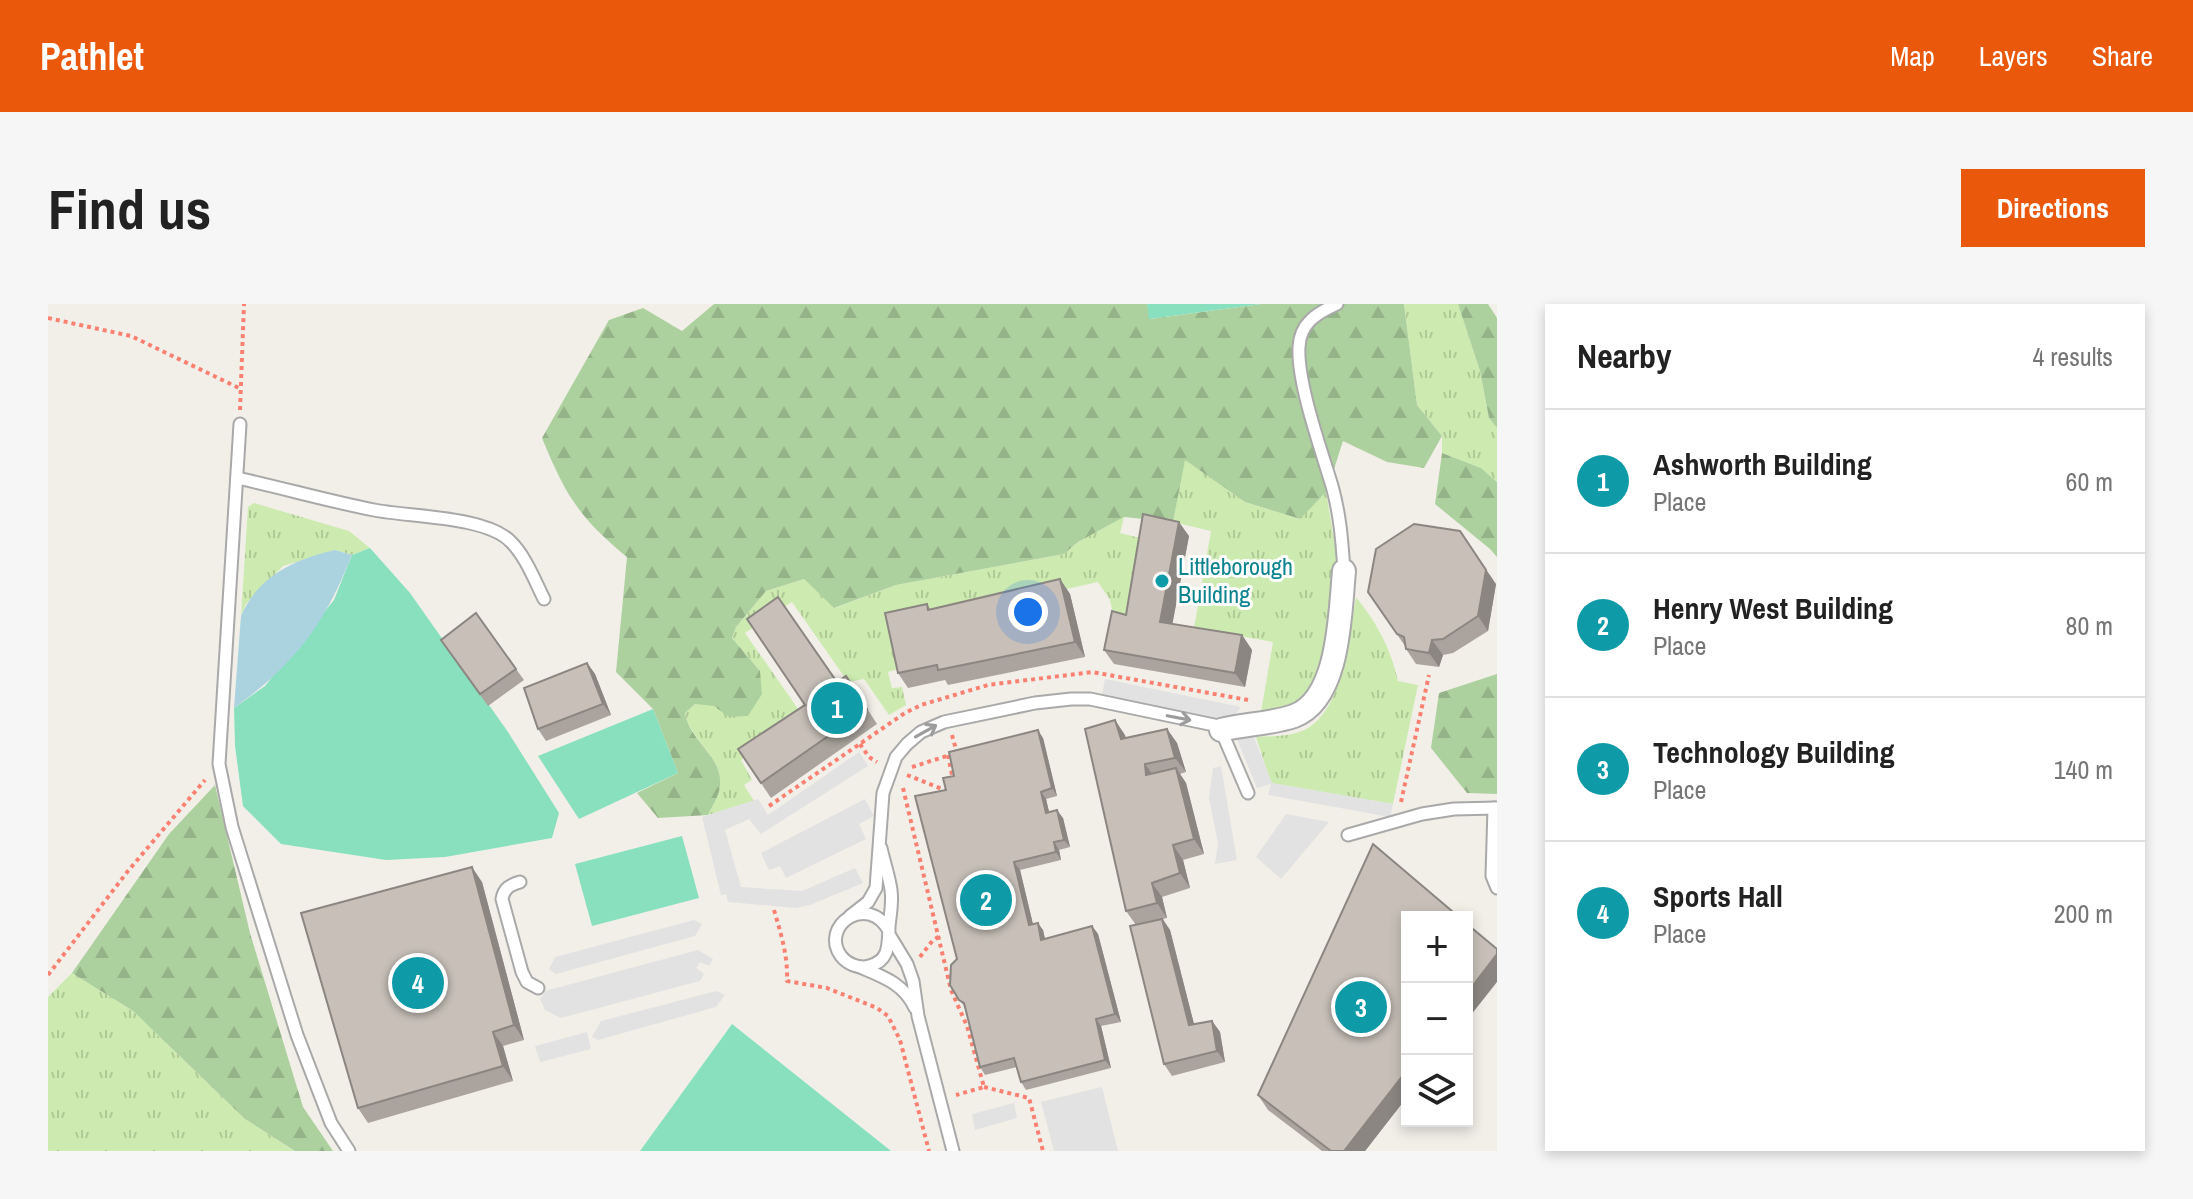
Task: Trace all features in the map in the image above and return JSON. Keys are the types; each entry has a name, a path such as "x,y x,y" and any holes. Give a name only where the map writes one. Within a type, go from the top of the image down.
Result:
{"street":[{"path":"1221,730 1292,716 1313,703 1329,672 1336,643 1344,571"}],"lane":[{"path":"1337,304 1307,321 1299,347 1311,414 1341,525 1344,571"},
{"path":"240,424 219,764 232,827 297,1035 331,1123 349,1151"},
{"path":"237,478 374,510 436,516 492,531 510,540 544,599"},
{"path":"918,1016 904,990 893,981 843,959 836,945 838,930 873,896 883,793 896,757 921,732 944,722 1021,706 1090,699 1214,725 1221,730 1248,793"},
{"path":"1348,835 1454,809 1495,808 1492,876 1497,888"},
{"path":"860,967 880,961 886,954 889,933 891,890 879,833"},
{"path":"520,882 503,891 502,899 522,972 527,982 538,988"},
{"path":"850,916 867,913 877,916 910,970 918,1016 953,1151"}],"path":[{"path":"240,424 244,304"},
{"path":"48,318 131,336 241,389"},
{"path":"1404,820 1400,806 1429,675"},
{"path":"769,806 860,744"},
{"path":"971,750 908,768 903,786 951,990 967,1026 984,1087"},
{"path":"948,755 954,784"},
{"path":"48,975 128,871 219,764"},
{"path":"904,774 949,792"},
{"path":"774,910 784,941 787,981 813,984 867,1003 894,1024 929,1151"},
{"path":"940,1101 984,1087 1029,1098 1043,1151"}],"green space":[{"path":"714,304 1147,304 1150,319 1261,304 1404,304 1417,405 1442,436 1424,468 1387,462 1343,441 1327,491 1300,519 1245,502 1185,460 1173,522 1124,517 1078,542 1064,554 896,585 834,608 804,579 766,591 736,627 732,638 760,671 762,694 748,716 729,717 714,706 695,704 685,713 720,775 716,800 708,815 658,818 637,793 678,773 653,709 616,672 627,557 597,530 575,504 542,438 609,320 643,308 682,331"},
{"path":"1147,304 1261,304 1149,319"},
{"path":"1404,304 1458,304 1480,371 1489,418 1497,428 1497,482 1481,468 1442,453 1442,436 1417,405"},
{"path":"1458,304 1488,304 1497,318 1497,428 1489,418 1480,371"},
{"path":"1442,453 1481,468 1497,482 1497,557 1435,504"},
{"path":"1184,459 1245,502 1299,519 1326,492 1339,569 1328,663 1306,702 1261,712 1273,642 1194,628 1211,531 1173,522"},
{"path":"254,503 349,531 370,548 352,555 335,550 283,566 246,604 241,616 248,507"},
{"path":"1124,517 1120,533 1148,540 1133,620 1114,618 1110,600 1098,582 940,617 898,669 888,672 892,688 902,687 906,705 889,715 864,679 848,682 792,602 745,633 803,716 741,760 752,780 744,785 754,801 708,815 719,793 720,775 685,713 695,704 714,705 730,717 760,671 732,638 736,627 766,591 804,579 835,608 896,585 1064,554 1078,542"},
{"path":"370,548 410,593 508,732 559,813 552,838 445,857 386,860 281,844 243,806 235,746 234,708 265,686 334,600 352,555"},
{"path":"1356,597 1382,636 1398,681 1418,685 1393,804 1271,783 1256,737 1300,732 1319,719 1329,705 1343,670"},
{"path":"1497,674 1497,794 1467,793 1431,748 1439,693"},
{"path":"653,709 678,773 579,819 538,756"},
{"path":"215,785 250,933 303,1107 333,1151 295,1151 245,1119 133,1011 72,973 169,834"},
{"path":"682,836 699,898 592,926 575,864"},
{"path":"72,973 133,1011 245,1119 295,1151 48,1151 48,997"},
{"path":"732,1024 891,1151 640,1151"}],"shaded area":[{"path":"1105,679 1241,707 1230,721 1102,695"},
{"path":"1252,732 1272,783 1393,804 1390,817 1268,795 1271,784 1257,788 1237,739"},
{"path":"859,752 868,766 761,834 749,819 725,830 741,887 802,891 855,868 863,883 796,908 728,902 726,894 721,895 702,817 758,799 768,815"},
{"path":"1221,766 1237,860 1215,864 1218,844 1209,798 1213,768"},
{"path":"865,799 874,816 859,824 866,839 786,878 780,866 769,870 761,853"},
{"path":"1286,814 1329,822 1281,879 1256,857"},
{"path":"694,920 702,924 695,936 556,974 549,969 555,957"},
{"path":"698,950 713,959 709,966 700,962 696,968 704,974 700,981 561,1018 545,1010 540,999 545,991"},
{"path":"717,991 725,995 716,1007 598,1040 592,1037 601,1021"},
{"path":"587,1032 591,1049 540,1062 535,1046"},
{"path":"1102,1087 1118,1151 1054,1151 1041,1102"},
{"path":"1014,1103 1017,1118 975,1130 972,1114"}],"water":[{"path":"335,550 352,555 318,623 291,659 234,708 241,616 248,602 279,571 306,558"}],"building":[{"name":"Littleborough Building","path":"1143,514 1179,522 1160,622 1242,635 1235,673 1104,650 1112,611 1126,615"},
{"path":"1414,524 1460,531 1486,570 1478,616 1443,639 1432,640 1429,653 1406,649 1404,637 1397,634 1368,592 1376,549"},
{"path":"1060,579 1075,642 938,670 937,665 898,673 885,613 927,604 928,610"},
{"path":"778,597 837,682 846,676 867,709 761,783 738,749 805,705 747,619"},
{"path":"476,613 516,669 480,694 441,640"},
{"path":"587,663 603,704 538,729 524,688"},
{"path":"1115,720 1121,739 1167,729 1175,758 1145,764 1146,775 1176,768 1194,839 1173,845 1180,873 1152,883 1157,903 1126,911 1085,729"},
{"path":"1038,730 1052,788 1041,792 1046,813 1057,810 1064,840 1054,842 1056,852 1014,862 1029,925 1038,923 1041,940 1092,926 1115,1014 1096,1019 1105,1060 1021,1082 1014,1058 980,1067 964,1003 950,985 951,965 957,959 915,796 946,790 943,778 954,776 949,752"},
{"path":"1373,844 1452,911 1401,911 1401,1078 1344,1151 1331,1151 1258,1095"},
{"path":"472,867 514,1025 493,1032 503,1066 358,1108 301,913"},
{"path":"1162,919 1189,1025 1212,1021 1217,1051 1164,1064 1130,926"},
{"path":"1473,929 1497,949 1497,954 1473,985"}],"place":[{"name":"Littleborough Building","path":"1162,581"},
{"name":"Ashworth Building","path":"837,708"},
{"name":"Henry West Building","path":"986,900"},
{"name":"Sports Hall","path":"418,983"},
{"name":"Technology Building","path":"1361,1007"}]}
